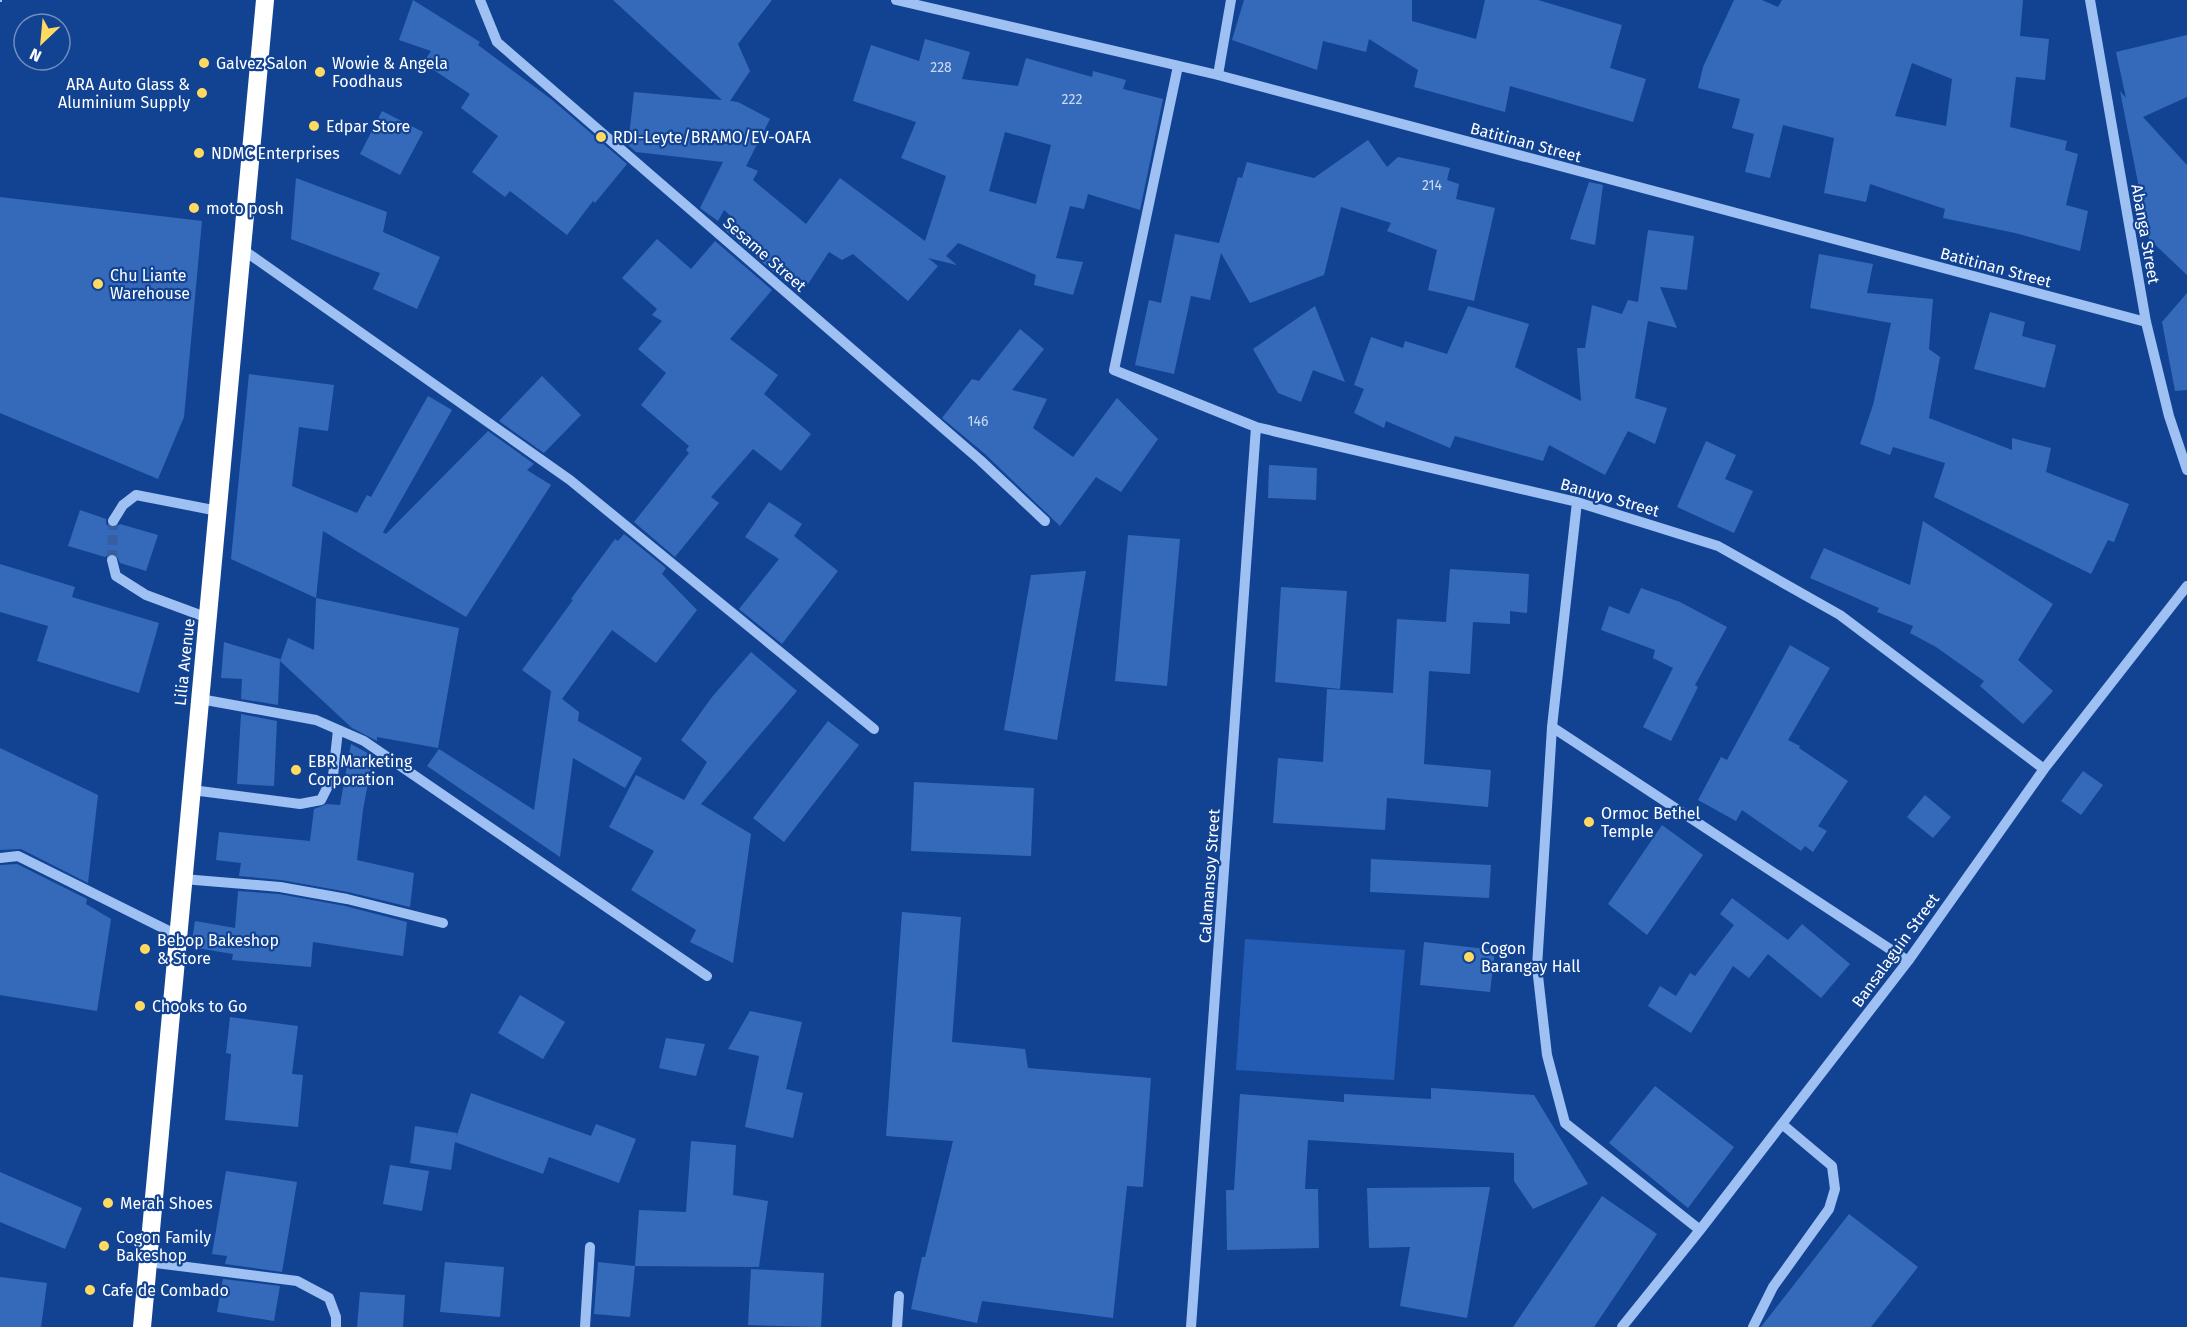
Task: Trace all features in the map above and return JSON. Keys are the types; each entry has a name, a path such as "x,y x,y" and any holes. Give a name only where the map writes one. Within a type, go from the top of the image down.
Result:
{"highway":[{"name":"Lilia Avenue","path":"142,1327 265,0"}],"street":[{"name":"Sesame Street","path":"480,0 497,42 980,460 1045,521"},
{"name":"Batitinan Street","path":"896,0 1218,75 2146,322"},
{"path":"1218,75 1231,0"},
{"name":"Abanga Street","path":"2090,0 2146,322 2169,417 2187,470"},
{"name":"Banuyo Street","path":"1178,66 1114,370 1256,427 1577,502 1718,546 1840,615 2044,769"},
{"path":"242,249 570,480 874,729"},
{"name":"Calamansoy Street","path":"1191,1327 1256,427"},
{"path":"113,521 123,504 136,495 218,511"},
{"path":"1577,502 1552,727 1537,967 1547,1054 1565,1124 1700,1230"},
{"path":"112,560 116,576 146,595 208,618"},
{"name":"Bansalaguin Street","path":"1622,1327 1908,961 2044,769 2187,586"},
{"path":"200,699 316,720 364,741 708,976"},
{"path":"1552,727 1908,961"},
{"path":"192,790 300,804 321,800 333,776 338,730"},
{"path":"0,858 18,856 179,936"},
{"path":"183,879 279,887 347,899 443,923"},
{"path":"1753,1327 1773,1287 1829,1209 1836,1189 1832,1166 1782,1124"},
{"path":"585,1327 590,1247"},
{"path":"148,1262 297,1281 328,1298 336,1317 336,1327"},
{"path":"897,1327 899,1296"}],"shaded area":[{"path":"1245,939 1405,950 1394,1080 1236,1070"}],"building":[{"path":"413,0 480,42 478,45 551,99 627,164 595,203 593,201 567,235 510,191 505,197 472,172 498,136 461,108 470,94 423,63 431,51 399,40"},
{"path":"613,0 772,0 738,44 750,71 730,101 738,102 770,119 746,166 758,171 753,180 806,224 840,178 925,241 946,176 901,158 916,122 853,101 871,45 919,61 925,39 970,52 962,79 1018,86 1026,58 1092,77 1093,71 1126,80 1123,89 1163,99 1140,210 1088,194 1084,209 1070,206 1056,258 1083,262 1073,295 1034,285 1036,275 958,243 946,256 957,265 928,258 938,266 908,301 853,254 842,260 829,252 808,284 788,272 782,279 725,230 734,219 724,210 718,221 700,208 723,162 636,152 628,145 634,92 722,100","holes":["1005,132 1051,145 1036,204 989,191"]},
{"path":"1244,0 1412,0 1412,21 1476,39 1485,0 1538,0 1622,25 1610,68 1646,79 1633,122 1510,86 1505,112 1414,87 1418,70 1369,39 1366,52 1323,41 1317,70 1232,40"},
{"path":"1734,0 1762,0 1778,7 1782,0 2023,0 2020,36 2049,39 2045,80 2016,77 2010,127 2067,141 2065,150 2078,154 2066,205 2088,211 2080,251 2015,233 1943,218 1945,209 1870,184 1866,202 1824,193 1834,138 1783,125 1770,178 1745,172 1754,134 1732,128 1740,99 1698,88 1703,67","holes":["1912,63 1952,79 1946,126 1895,116"]},
{"path":"2187,35 2187,97 2143,117 2187,165 2187,275 2149,239 2120,91 2126,98 2116,52"},
{"path":"382,111 423,132 400,175 360,154"},
{"path":"1368,140 1387,167 1398,157 1450,168 1447,180 1459,184 1456,199 1495,208 1474,301 1428,290 1437,250 1387,231 1391,223 1341,207 1324,275 1250,303 1221,253 1210,300 1191,296 1174,374 1135,365 1149,300 1161,303 1175,234 1219,243 1238,177 1242,178 1247,162 1314,178"},
{"path":"296,178 387,212 383,232 440,257 417,309 373,289 380,273 291,239"},
{"path":"1589,182 1603,185 1595,245 1570,239"},
{"name":"Chu Liante Warehouse","path":"0,197 202,221 184,417 158,479 0,413"},
{"path":"1648,230 1694,236 1687,290 1660,287 1677,328 1648,321 1635,398 1667,408 1655,444 1628,431 1605,475 1549,445 1543,461 1455,436 1450,448 1386,421 1384,428 1354,413 1364,389 1354,385 1371,337 1403,348 1405,341 1447,354 1468,306 1529,324 1515,367 1581,401 1577,348 1585,348 1592,305 1622,314 1628,300 1638,302"},
{"path":"657,239 691,269 715,241 772,290 730,339 778,375 764,394 811,434 781,471 753,449 711,497 719,503 675,557 634,522 689,453 686,450 689,446 641,405 666,373 638,349 662,321 652,315 657,309 622,278"},
{"path":"1819,254 1873,264 1867,293 1933,299 1929,349 1940,357 1929,418 2012,450 2012,438 2051,448 2046,472 2129,504 2114,542 2108,540 2091,574 1934,497 1945,463 1893,447 1890,455 1860,444 1873,405 1891,323 1810,308"},
{"path":"2187,293 2187,390 2175,391 2162,322"},
{"path":"1315,306 1345,382 1313,370 1301,402 1278,393 1253,349"},
{"path":"1990,312 2025,322 2022,336 2056,345 2045,388 1974,369"},
{"path":"1020,329 1044,349 1012,390 1047,399 1033,428 1073,457 1117,398 1158,439 1121,492 1096,477 1060,526 985,454 942,418 972,379 979,381"},
{"path":"249,374 334,385 328,431 299,427 292,486 357,513 367,495 371,497 428,396 452,410 383,532 386,534 488,431 534,464 527,470 551,485 466,617 323,531 316,598 231,559"},
{"path":"542,376 581,415 544,453 499,421"},
{"path":"1706,441 1736,455 1725,479 1753,491 1734,533 1677,507"},
{"path":"1269,465 1317,468 1316,500 1268,498"},
{"path":"769,502 802,524 794,536 838,571 782,644 739,609 779,559 745,537"},
{"path":"80,510 106,519 106,524 110,528 116,528 120,524 158,535 146,571 120,563 115,553 110,553 105,557 68,546"},
{"path":"1923,521 2053,604 2018,660 2053,691 2023,724 1980,686 1984,681 1936,647 1910,633 1913,626 1877,612 1879,608 1810,578 1824,548 1910,585"},
{"path":"624,534 666,568 662,574 697,610 656,663 612,630 562,699 579,712 578,721 642,758 625,788 573,758 560,857 427,766 439,749 534,810 551,691 522,670 615,539 618,541"},
{"path":"1128,535 1180,539 1167,686 1115,681"},
{"path":"0,564 75,587 72,597 159,623 139,693 37,661 48,626 0,612"},
{"path":"1450,569 1529,574 1527,613 1510,611 1510,624 1473,622 1470,674 1429,671 1424,764 1491,770 1488,807 1387,798 1385,830 1273,823 1278,758 1323,762 1327,689 1393,693 1397,619 1446,622"},
{"path":"1086,571 1057,740 1004,730 1031,575"},
{"path":"1281,587 1347,591 1340,689 1275,682"},
{"path":"1641,588 1680,602 1727,627 1695,685 1698,687 1671,741 1643,727 1673,668 1653,658 1655,650 1601,630 1609,606 1629,614"},
{"path":"316,598 459,628 438,748 377,737 377,741 352,728 280,661 288,638 314,650"},
{"path":"224,642 280,659 278,705 241,699 242,679 221,678"},
{"path":"1790,645 1830,668 1788,740 1800,746 1799,748 1848,781 1818,826 1827,831 1813,852 1805,846 1801,851 1742,810 1736,821 1698,800 1721,757 1727,760"},
{"path":"751,652 797,691 701,804 751,834 733,963 690,942 696,930 631,890 654,851 609,827 636,775 684,800 707,762 681,740 712,697"},
{"path":"241,714 277,721 274,786 237,784"},
{"path":"828,721 859,745 784,842 753,818"},
{"path":"351,744 373,756 357,860 414,873 410,907 348,892 281,880 239,876 241,863 216,860 219,832 310,841 314,809 327,804 340,805"},
{"path":"0,748 98,795 88,883 21,849 0,850"},
{"path":"2083,771 2103,785 2081,815 2061,801"},
{"path":"914,782 1034,788 1031,856 911,851"},
{"path":"1925,795 1951,817 1933,838 1907,817"},
{"path":"1662,825 1703,855 1647,935 1608,904"},
{"path":"1371,859 1491,865 1489,898 1370,892"},
{"path":"17,864 87,899 86,904 111,919 97,1011 0,995 0,865"},
{"path":"238,891 279,894 345,906 407,922 403,956 313,942 311,967 232,960 233,954 191,947 195,921 235,928"},
{"path":"1732,898 1788,940 1802,924 1850,964 1821,998 1768,954 1749,978 1733,966 1691,1033 1648,1006 1660,986 1676,996 1690,973 1695,976 1734,925 1720,914"},
{"path":"902,912 961,917 952,1042 1025,1049 1028,1068 1151,1078 1143,1187 1127,1186 1113,1318 982,1301 977,1323 911,1309 922,1257 925,1257 953,1141 886,1136"},
{"path":"1424,942 1495,950 1490,992 1420,985"},
{"path":"520,995 565,1022 543,1059 498,1033"},
{"path":"750,1011 802,1022 786,1089 803,1093 793,1138 745,1127 759,1056 728,1049"},
{"path":"230,1017 298,1026 292,1074 303,1075 298,1127 225,1120 231,1054 226,1053"},
{"path":"666,1038 705,1044 696,1076 659,1068"},
{"path":"1655,1086 1734,1147 1688,1208 1609,1143"},
{"path":"1431,1088 1534,1095 1588,1184 1533,1209 1514,1181 1514,1153 1308,1140 1305,1189 1318,1189 1319,1248 1227,1250 1226,1190 1234,1190 1240,1094 1344,1102 1344,1094 1431,1099"},
{"path":"471,1093 591,1136 596,1124 636,1139 619,1183 549,1157 543,1174 455,1142 451,1170 410,1163 415,1126 457,1133 456,1138"},
{"path":"691,1141 736,1145 733,1195 768,1201 759,1267 635,1266 639,1210 686,1212"},
{"path":"390,1165 429,1171 422,1211 383,1204"},
{"path":"226,1171 297,1182 282,1272 225,1264 227,1256 212,1254"},
{"path":"0,1172 82,1208 65,1249 0,1222"},
{"path":"1490,1187 1467,1318 1400,1306 1410,1247 1369,1248 1367,1188"},
{"path":"1602,1196 1657,1234 1594,1327 1513,1327"},
{"path":"1849,1214 1918,1267 1871,1327 1761,1327"},
{"path":"445,1262 504,1267 500,1317 440,1312"},
{"path":"598,1262 635,1266 630,1317 594,1314"},
{"path":"751,1269 824,1273 821,1327 748,1325"},
{"path":"0,1277 47,1283 41,1327 0,1327"},
{"path":"223,1279 280,1286 274,1321 217,1312"},
{"path":"360,1292 405,1295 403,1327 357,1327"}],"tunnel":[{"path":"112,560 113,521"}],"place":[{"name":"Galvez Salon","path":"204,63"},
{"name":"Wowie & Angela Foodhaus","path":"320,72"},
{"name":"ARA Auto Glass & Aluminium Supply","path":"202,93"},
{"name":"Edpar Store","path":"314,126"},
{"name":"RDI-Leyte/BRAMO/EV-OAFA","path":"601,137"},
{"name":"NDMC Enterprises","path":"199,153"},
{"name":"moto posh","path":"194,208"},
{"name":"Chu Liante Warehouse","path":"98,284"},
{"name":"EBR Marketing Corporation","path":"296,770"},
{"name":"Ormoc Bethel Temple","path":"1589,822"},
{"name":"Bebop Bakeshop & Store","path":"145,949"},
{"name":"Cogon Barangay Hall","path":"1469,957"},
{"name":"Chooks to Go","path":"140,1006"},
{"name":"Merah Shoes","path":"108,1203"},
{"name":"Cogon Family Bakeshop","path":"104,1246"},
{"name":"Cafe de Combado","path":"90,1290"}]}
